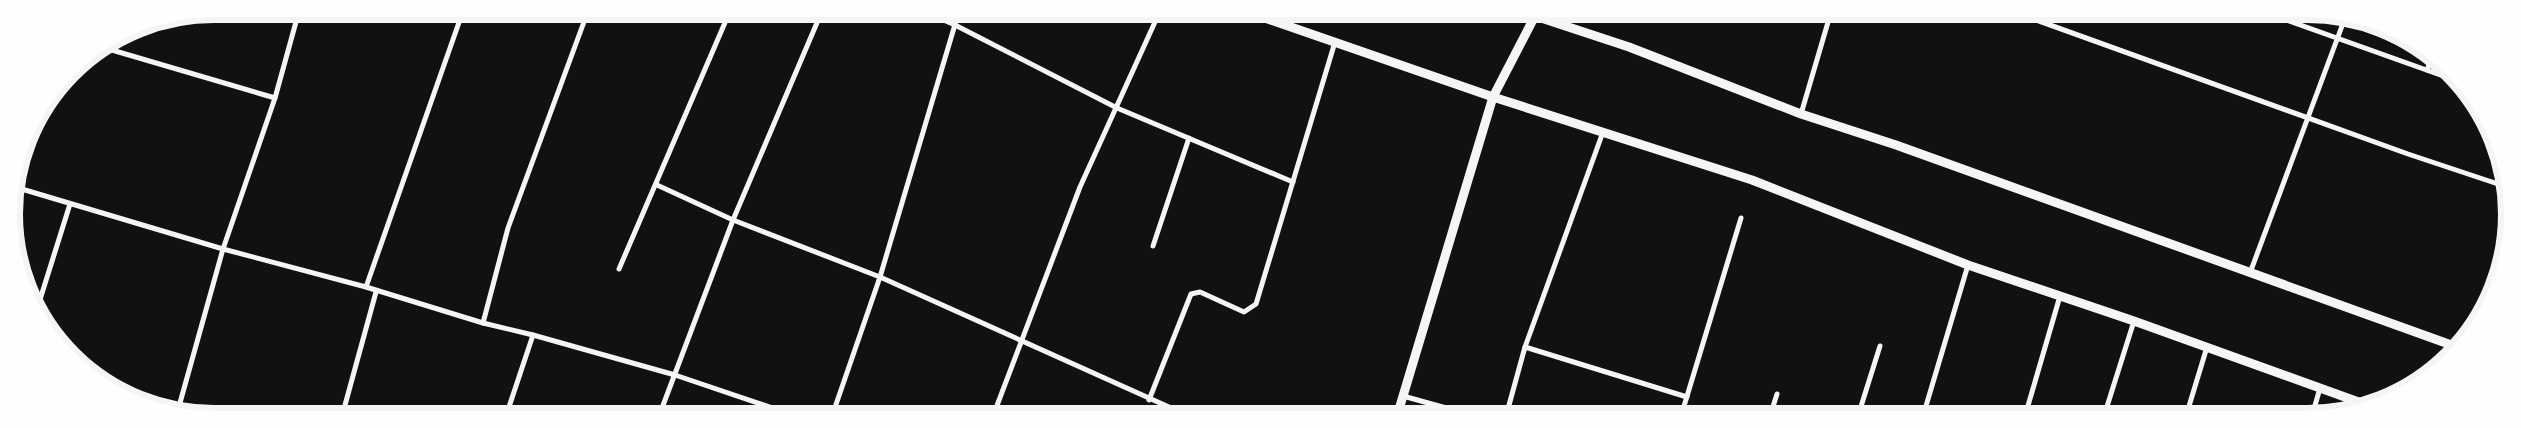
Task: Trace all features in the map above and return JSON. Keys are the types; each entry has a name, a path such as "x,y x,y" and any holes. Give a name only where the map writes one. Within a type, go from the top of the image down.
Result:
{"street":[{"path":"180,405 223,249 275,98 297,20"},
{"path":"366,287 460,20"},
{"path":"482,323 508,228 585,20"},
{"path":"619,269 657,185 726,20"},
{"path":"662,408 734,220 818,20"},
{"path":"944,20 1117,108 1293,182"},
{"path":"835,408 880,277 956,20"},
{"path":"996,408 1080,187 1156,20"},
{"path":"1269,20 1493,97 1752,180 1968,265 2134,321 2356,401"},
{"path":"1400,408 1493,97 1533,20"},
{"path":"1553,20 1629,47 1801,114 1896,145 2450,345"},
{"path":"1801,114 1829,20"},
{"path":"2036,20 2498,184"},
{"path":"2290,20 2443,76"},
{"path":"2250,273 2343,24"},
{"path":"1149,400 1191,294 1200,292 1244,312 1256,304 1335,42"},
{"path":"111,50 275,98"},
{"path":"2427,70 2429,63"},
{"path":"1508,408 1525,347 1603,132"},
{"path":"1154,246 1189,138"},
{"path":"657,185 734,220 880,277 1169,408"},
{"path":"22,189 223,249 366,287 376,292 482,323 534,335 675,375 772,408"},
{"path":"40,300 70,204"},
{"path":"1683,408 1741,218"},
{"path":"1925,408 1968,265"},
{"path":"344,408 376,292"},
{"path":"2027,408 2060,296"},
{"path":"2107,408 2134,321"},
{"path":"509,408 534,335"},
{"path":"1861,408 1880,346"},
{"path":"1525,347 1686,397"},
{"path":"2188,408 2207,348"},
{"path":"2314,408 2320,388"},
{"path":"1773,408 1777,394"},
{"path":"1404,396 1447,408"}]}
